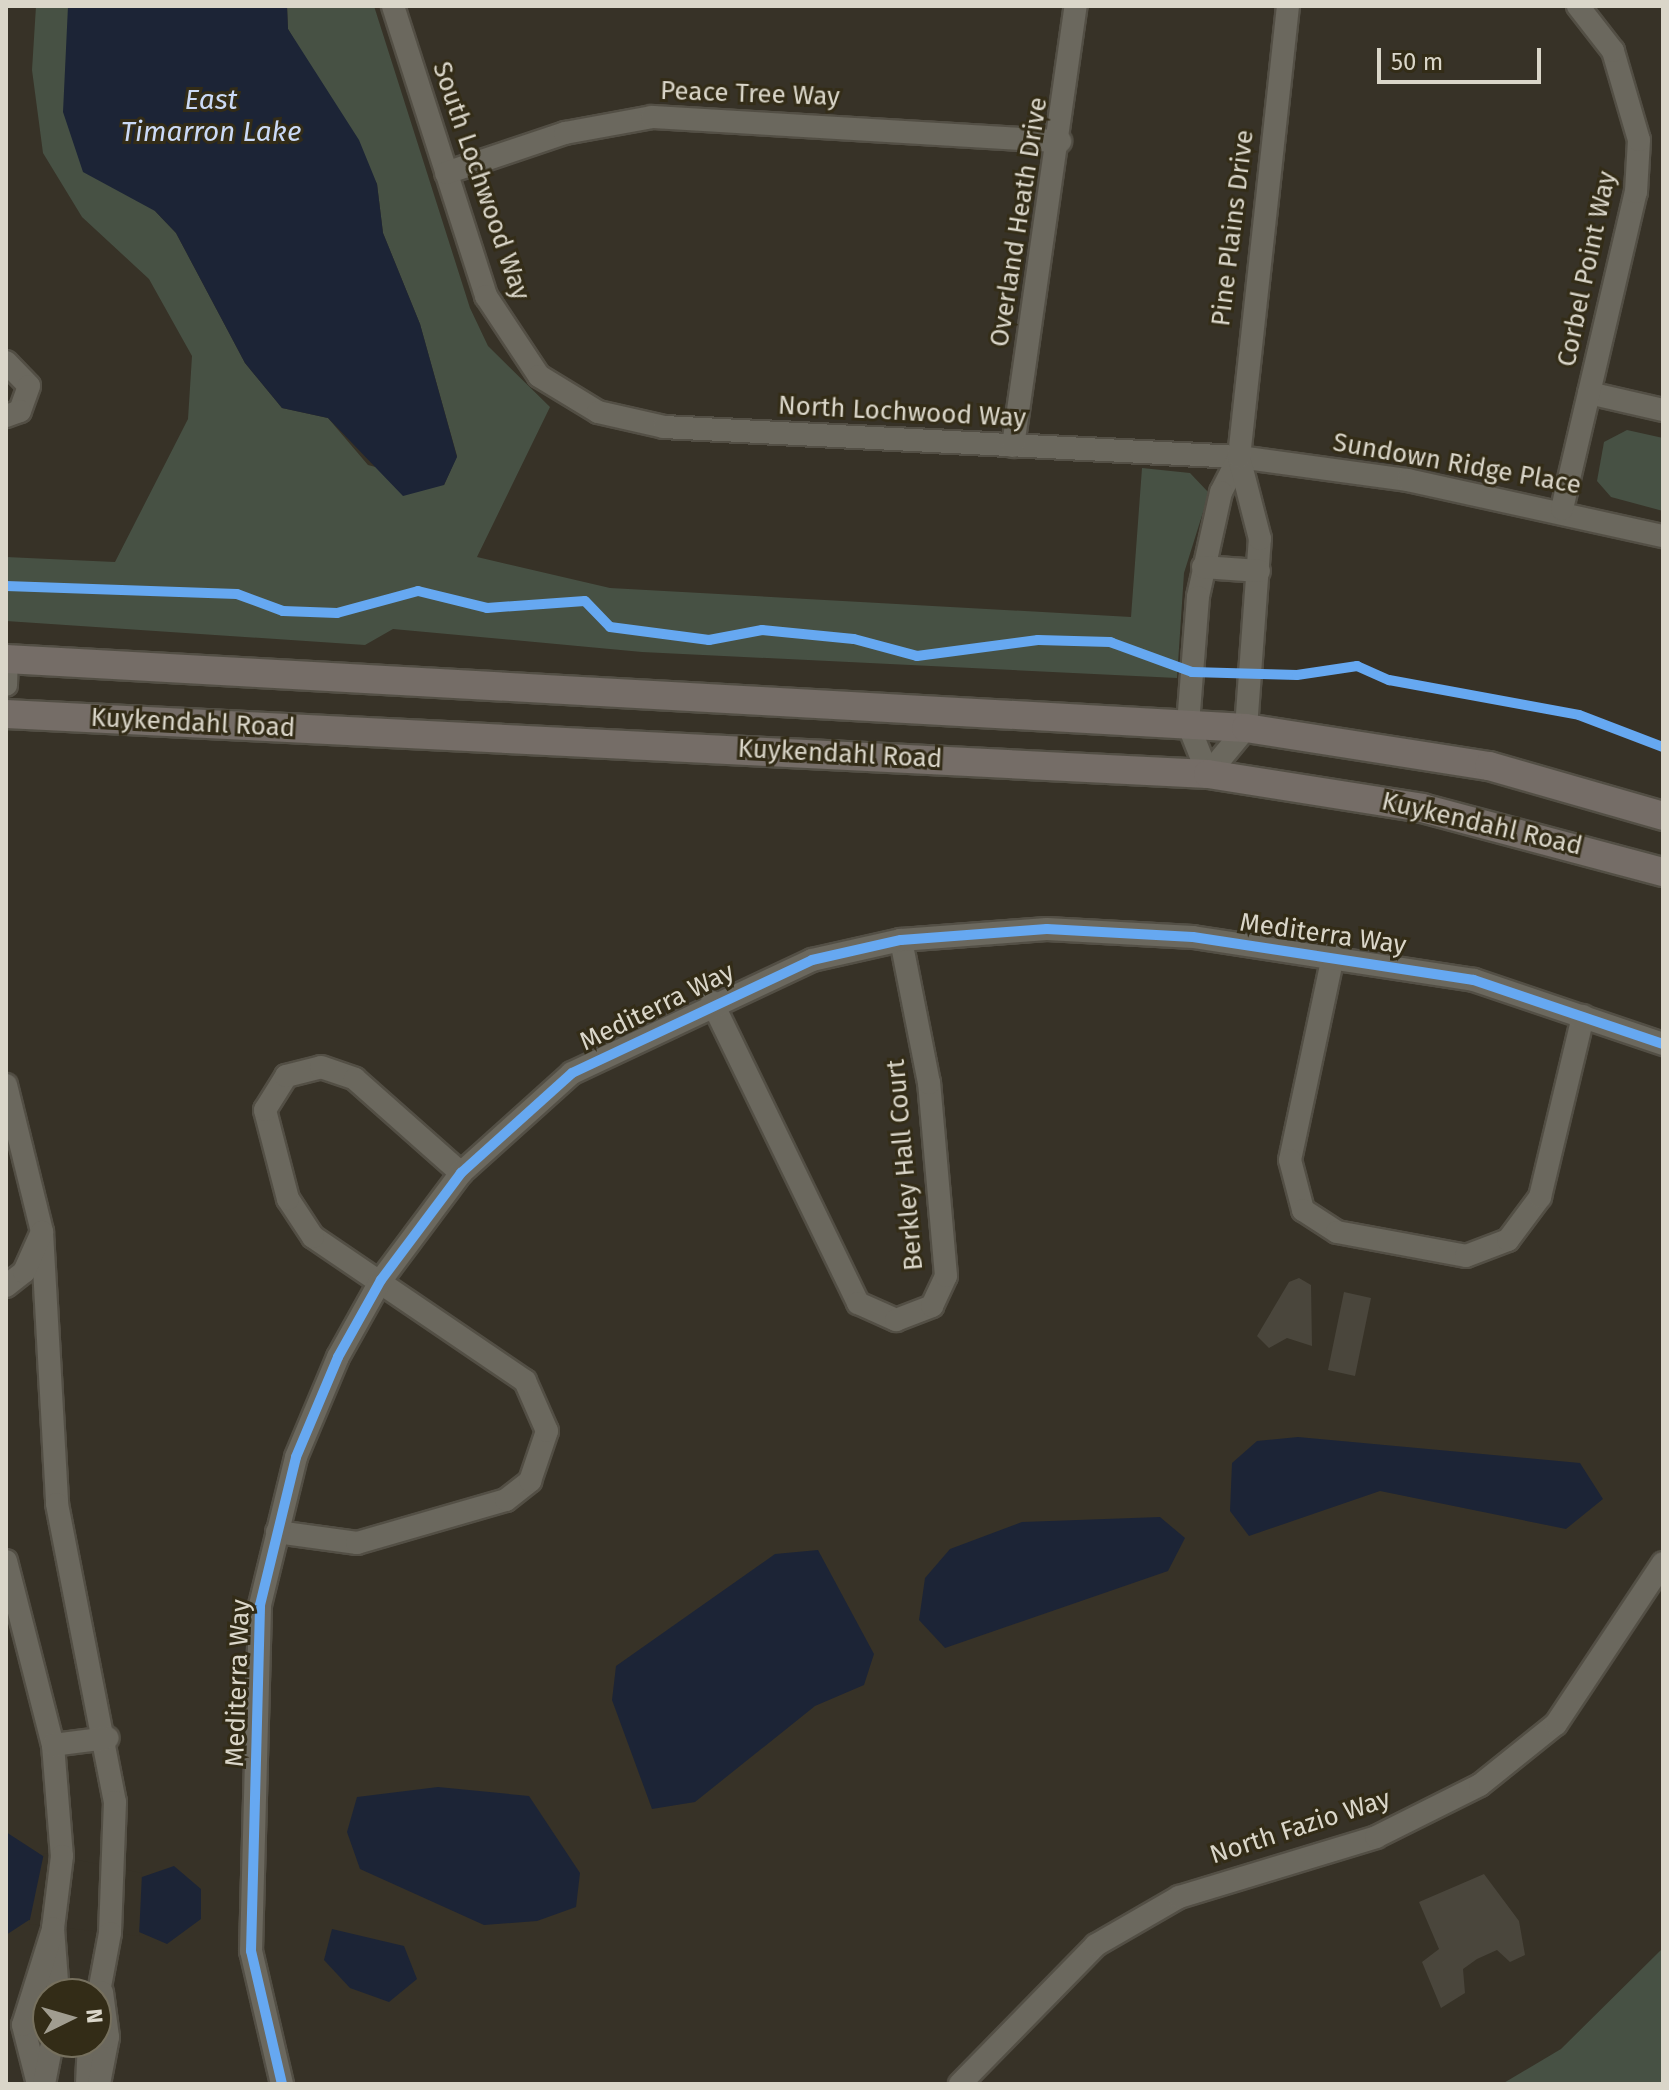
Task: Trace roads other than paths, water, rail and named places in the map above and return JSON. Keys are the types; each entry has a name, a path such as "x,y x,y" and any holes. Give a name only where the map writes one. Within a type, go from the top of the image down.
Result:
{"main road":[{"name":"Kuykendahl Road","path":"6,667 1246,728 1489,766 1663,816"},
{"name":"Kuykendahl Road","path":"6,714 1208,774 1422,808 1663,872"}],"street":[{"name":"South Lochwood Way","path":"393,6 486,296 508,338 567,397"},
{"name":"Overland Heath Drive","path":"1013,446 1060,141 1076,6"},
{"name":"Pine Plains Drive","path":"1208,774 1188,724 1203,567 1221,492 1239,457 1288,6"},
{"name":"Corbel Point Way","path":"1562,509 1636,192 1639,140 1613,51 1578,6"},
{"name":"Peace Tree Way","path":"446,173 565,133 652,117 1060,141"},
{"path":"6,362 29,386 20,411 6,416"},
{"path":"1589,393 1663,410"},
{"name":"North Lochwood Way","path":"567,397 664,427 1239,457"},
{"name":"Pine Plains Drive","path":"1239,457 1253,495 1259,571 1246,728"},
{"name":"Sundown Ridge Place","path":"1239,457 1562,509 1663,536"},
{"path":"1203,567 1259,571"},
{"path":"1208,774 1246,728"},
{"name":"Mediterra Way","path":"282,2084 251,1951 260,1605 277,1532 314,1407 381,1280 461,1173 572,1073 712,1002 812,960 901,940 1047,929 1333,956 1474,980 1663,1044"},
{"name":"Berkley Hall Court","path":"712,1002 858,1303 896,1320 932,1306 946,1276 929,1083 901,940"},
{"path":"1333,956 1290,1160 1303,1210 1337,1232 1466,1256 1508,1240 1540,1197 1583,1016"},
{"path":"277,1532 334,1545 392,1536 506,1500 530,1481 543,1457 547,1431 525,1381 381,1280 313,1237 288,1199 265,1110 286,1076 321,1067 355,1079 461,1173"},
{"path":"6,1085 42,1232 57,1504 108,1738 116,1866 103,1978"},
{"path":"6,1286 24,1272 42,1232"},
{"path":"6,1561 53,1745 62,1856 53,1928 23,2025 41,2084"},
{"name":"North Fazio Way","path":"960,2084 1096,1945 1179,1897 1376,1837 1480,1785 1556,1724 1663,1563"},
{"path":"53,1745 108,1738"},
{"path":"53,1928 57,1978"},
{"path":"41,2084 48,2058"},
{"path":"87,2084 88,2058"},
{"path":"99,2084 104,2058"}],"water":[{"name":"East Timarron Lake","path":"68,6 287,6 288,29 359,140 377,184 383,233 420,324 457,457 444,485 403,496 328,418 282,408 245,363 176,233 155,211 83,172 63,112"},
{"path":"1298,1437 1580,1463 1603,1499 1566,1529 1380,1491 1249,1536 1230,1511 1232,1463 1257,1441"},
{"path":"1160,1517 1185,1538 1168,1571 945,1648 919,1620 925,1578 950,1549 1022,1522"},
{"path":"818,1550 874,1654 864,1685 815,1706 695,1802 652,1809 612,1700 616,1666 775,1554"},
{"path":"438,1787 529,1796 580,1873 576,1907 537,1921 484,1925 360,1869 347,1832 357,1797"},
{"path":"6,1832 43,1856 142,1877 174,1866 201,1889 201,1919 167,1944 139,1932 29,1920 6,1935"},
{"path":"332,1929 404,1946 417,1979 389,2002 350,1988 324,1960"}]}
